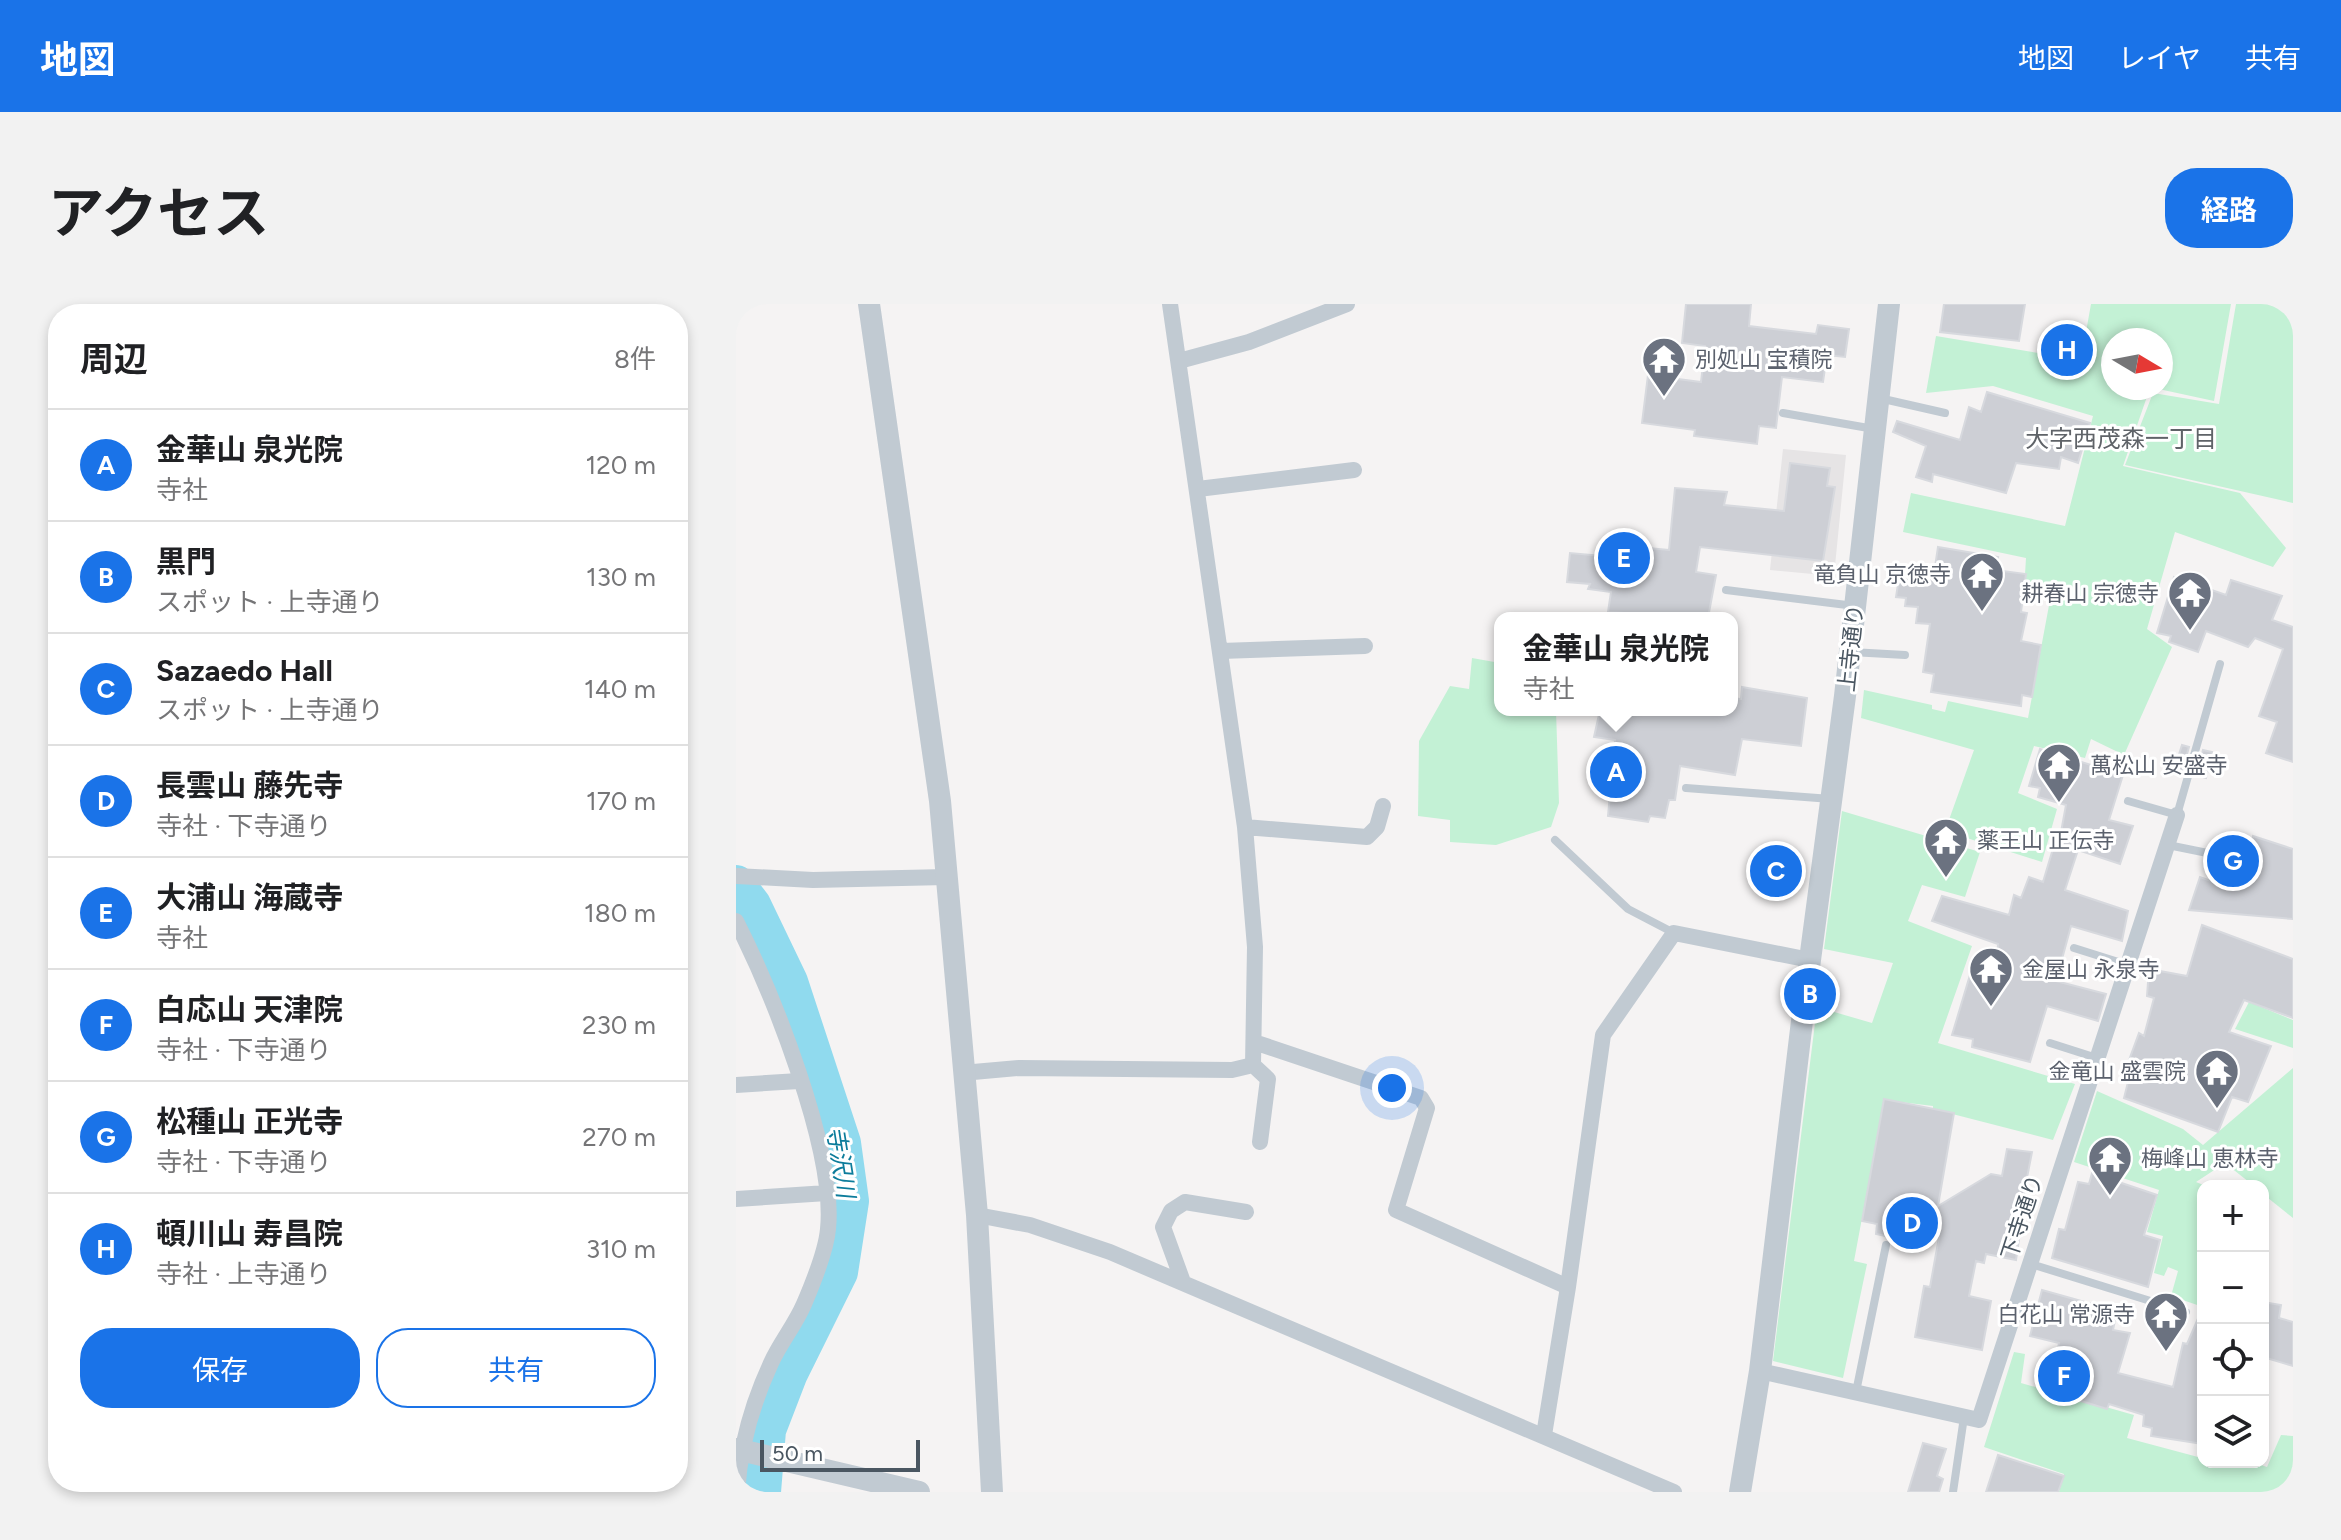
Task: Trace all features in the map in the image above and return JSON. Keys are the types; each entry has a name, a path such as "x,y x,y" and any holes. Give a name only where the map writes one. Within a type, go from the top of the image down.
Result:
{"street":[{"path":"869,304 940,801 977,1215 992,1492"},
{"path":"1170,304 1245,827 1255,947 1253,1065 1268,1079 1260,1142"},
{"path":"1179,361 1249,342 1347,304"},
{"name":"上寺通り","path":"1740,1492 1760,1371 1850,652 1889,304"},
{"path":"1198,489 1354,470"},
{"path":"1221,651 1365,646"},
{"path":"1245,827 1367,837 1377,827 1383,806"},
{"name":"下寺通り","path":"1964,1417 1979,1420 2177,815"},
{"path":"743,876 946,877"},
{"path":"736,921 762,972 799,1081 821,1157 827,1193 828,1231 804,1305 771,1363 742,1450 737,1492"},
{"path":"1544,1435 1603,1035 1674,933 1810,960"},
{"path":"1254,1042 1421,1098 1427,1108 1396,1210 1568,1287"},
{"path":"962,1073 1034,1068 1232,1070 1253,1065"},
{"path":"736,1085 799,1081"},
{"path":"736,1199 827,1193"},
{"path":"1183,1282 1163,1227 1171,1211 1185,1202 1246,1212"},
{"path":"977,1215 1030,1225 1183,1282 1674,1492"},
{"path":"1760,1371 1964,1417"},
{"path":"742,1450 916,1492"}],"lane":[{"path":"1878,398 1945,413"},
{"path":"1783,413 1875,430"},
{"path":"1726,590 1855,606"},
{"path":"1850,652 1905,655"},
{"path":"2128,801 2177,815 2220,664"},
{"path":"1686,788 1831,799"},
{"path":"1555,840 1628,909 1674,933"},
{"path":"2167,845 2232,858"},
{"path":"2074,948 2128,965"},
{"path":"2050,1043 2097,1058"},
{"path":"1855,1393 1886,1245"},
{"path":"2030,1264 2186,1312"},
{"path":"1953,1492 1964,1417"}],"shaded area":[{"path":"1783,449 1846,455 1834,576 1770,570"}],"green space":[{"path":"2091,304 2231,304 2214,401 2173,392 2173,328 2101,328 2101,400 2146,400 2123,466 2240,493 2286,548 2273,567 2175,532 2147,629 2172,647 2124,755 2091,739 2085,758 2034,746 2018,793 2057,809 2042,862 1945,831 1974,750 1861,718 1864,690 1932,705 1932,709 1945,712 1948,701 2028,718 2050,600 2024,591 2026,558 1903,532 1911,493 2065,526 2093,416 1993,386 1926,393 1936,336 2081,360"},
{"path":"2236,304 2293,304 2293,503 2125,465 2150,400 2173,400 2173,396 2219,404"},
{"path":"1472,658 1494,662 1494,716 1556,716 1559,803 1551,827 1496,845 1450,842 1450,820 1418,816 1419,741 1450,686 1469,689"},
{"path":"1842,811 1980,852 1965,897 1922,885 1908,921 1972,946 1938,1043 2075,1084 2053,1140 1933,1109 1933,1106 1884,1100 1854,1261 1867,1264 1843,1378 1773,1361 1817,1007 1872,1023 1893,963 1824,949"},
{"path":"2249,1002 2293,1020 2293,1048 2235,1029"},
{"path":"2293,1068 2293,1218 2269,1199 2269,1180 2246,1180 2225,1163 2197,1180 2197,1305 2171,1296 2178,1271 2168,1267 2164,1276 2154,1273 2163,1236 2147,1232 2159,1190 2074,1162 2097,1091 2183,1129 2203,1145"},
{"path":"2014,1352 2025,1354 2021,1383 2134,1415 2127,1438 2197,1457 2197,1468 2269,1468 2281,1435 2293,1436 2293,1492 2059,1492 2064,1474 1984,1447"}],"building":[{"path":"1686,304 1751,304 1749,326 1816,334 1818,325 1849,329 1845,357 1827,355 1823,382 1782,377 1776,428 1759,426 1757,444 1694,436 1695,430 1642,423 1648,375 1701,382 1705,346 1682,343"},
{"path":"1944,304 2025,304 2019,341 1940,332"},
{"path":"1987,392 2090,423 2078,463 2061,457 2059,469 2016,463 2006,493 1933,474 1932,482 1916,477 1926,446 1893,432 1897,421 1960,440 1969,407 1981,412"},
{"path":"1790,463 1830,468 1827,486 1835,487 1823,561 1700,547 1696,572 1716,575 1709,612 1608,612 1611,592 1588,589 1590,584 1567,582 1570,553 1647,560 1649,548 1669,550 1675,488 1727,492 1724,505 1784,511"},
{"path":"1938,547 1998,557 1995,570 2026,574 2021,612 2027,613 2021,641 2041,645 2032,697 2022,695 2021,706 1931,692 1934,674 1923,672 1930,624 1916,623 1918,607 1905,606 1906,598 1896,597 1899,578 1917,582 1921,566 1935,567"},
{"path":"2174,577 2226,595 2231,580 2282,596 2272,620 2293,627 2293,762 2266,753 2277,722 2259,716 2283,649 2255,638 2248,647 2206,631 2198,652 2169,642 2171,636 2157,633"},
{"path":"1742,687 1807,698 1801,746 1742,739 1735,775 1680,766 1675,800 1669,800 1665,818 1650,816 1648,822 1608,816 1615,740 1594,737 1599,716 1738,716 1738,699 1741,699"},
{"path":"2182,745 2189,747 2182,772 2174,770"},
{"path":"2040,749 2123,775 2109,820 2133,826 2120,864 2078,850 2065,890 2128,911 2122,941 2071,926 2056,981 2106,994 2098,1021 2047,1006 2030,1062 1972,1047 1973,1039 1952,1035 1970,975 1995,983 1998,944 1932,921 1942,896 2009,915 2014,895 2021,898 2029,877 2043,882 2055,842 2059,843 2066,805 2038,797 2040,788 2029,786"},
{"path":"2203,750 2212,752 2206,778 2196,775"},
{"path":"2253,836 2293,849 2293,919 2189,910 2200,877 2233,889 2243,850 2251,851"},
{"path":"1776,855 1787,859 1791,870 1787,881 1776,885 1765,881 1761,870 1765,859"},
{"path":"2202,925 2293,959 2293,1018 2244,1000 2229,1032 2271,1046 2248,1102 2232,1097 2218,1132 2124,1098 2132,1066 2128,1063 2139,1033 2144,1036 2154,998 2147,996 2149,969 2187,976"},
{"path":"1884,1099 1954,1113 1938,1206 1991,1174 2002,1176 2007,1149 2032,1152 2018,1224 2021,1225 2016,1260 1986,1254 1984,1263 1976,1261 1969,1296 1991,1301 1982,1350 1915,1337 1924,1286 1930,1287 1939,1237 1906,1230 1904,1240 1876,1234 1877,1224 1862,1221"},
{"path":"2092,1173 2157,1195 2144,1235 2160,1240 2148,1287 2052,1258 2059,1229 2065,1230 2078,1182 2089,1184"},
{"path":"2042,1290 2117,1311 2113,1330 2130,1333 2118,1373 2173,1387 2183,1343 2187,1344 2197,1321 2197,1443 2151,1436 2152,1428 2143,1426 2144,1415 2109,1404 2107,1409 2055,1393 2057,1388 2050,1386 2059,1343 2030,1336"},
{"path":"2269,1303 2281,1305 2279,1318 2293,1322 2293,1366 2269,1359"},
{"path":"1923,1443 1946,1449 1937,1476 1943,1479 1939,1492 1908,1492"},
{"path":"1998,1455 2064,1476 2058,1492 1986,1492"}],"waterway":[{"name":"寺沢川","path":"736,884 752,905 789,982 842,1143 850,1201 839,1272 789,1373 767,1430 762,1492"}],"place":[{"name":"頓川山 寿昌院","path":"2067,350"},
{"name":"別処山 宝積院","path":"1664,398"},
{"name":"大浦山 海蔵寺","path":"1624,558"},
{"name":"竜負山 京徳寺","path":"1982,613"},
{"name":"耕春山 宗徳寺","path":"2190,632"},
{"name":"金華山 泉光院","path":"1616,772"},
{"name":"萬松山 安盛寺","path":"2059,804"},
{"name":"松種山 正光寺","path":"2233,861"},
{"name":"Sazaedo Hall","path":"1776,871"},
{"name":"薬王山 正伝寺","path":"1946,879"},
{"name":"黒門","path":"1810,994"},
{"name":"金屋山 永泉寺","path":"1991,1008"},
{"name":"金竜山 盛雲院","path":"2217,1110"},
{"name":"梅峰山 恵林寺","path":"2110,1197"},
{"name":"長雲山 藤先寺","path":"1912,1223"},
{"name":"白花山 常源寺","path":"2166,1353"},
{"name":"白応山 天津院","path":"2064,1376"}],"district":[{"name":"大字西茂森一丁目","path":"2121,438"}]}
